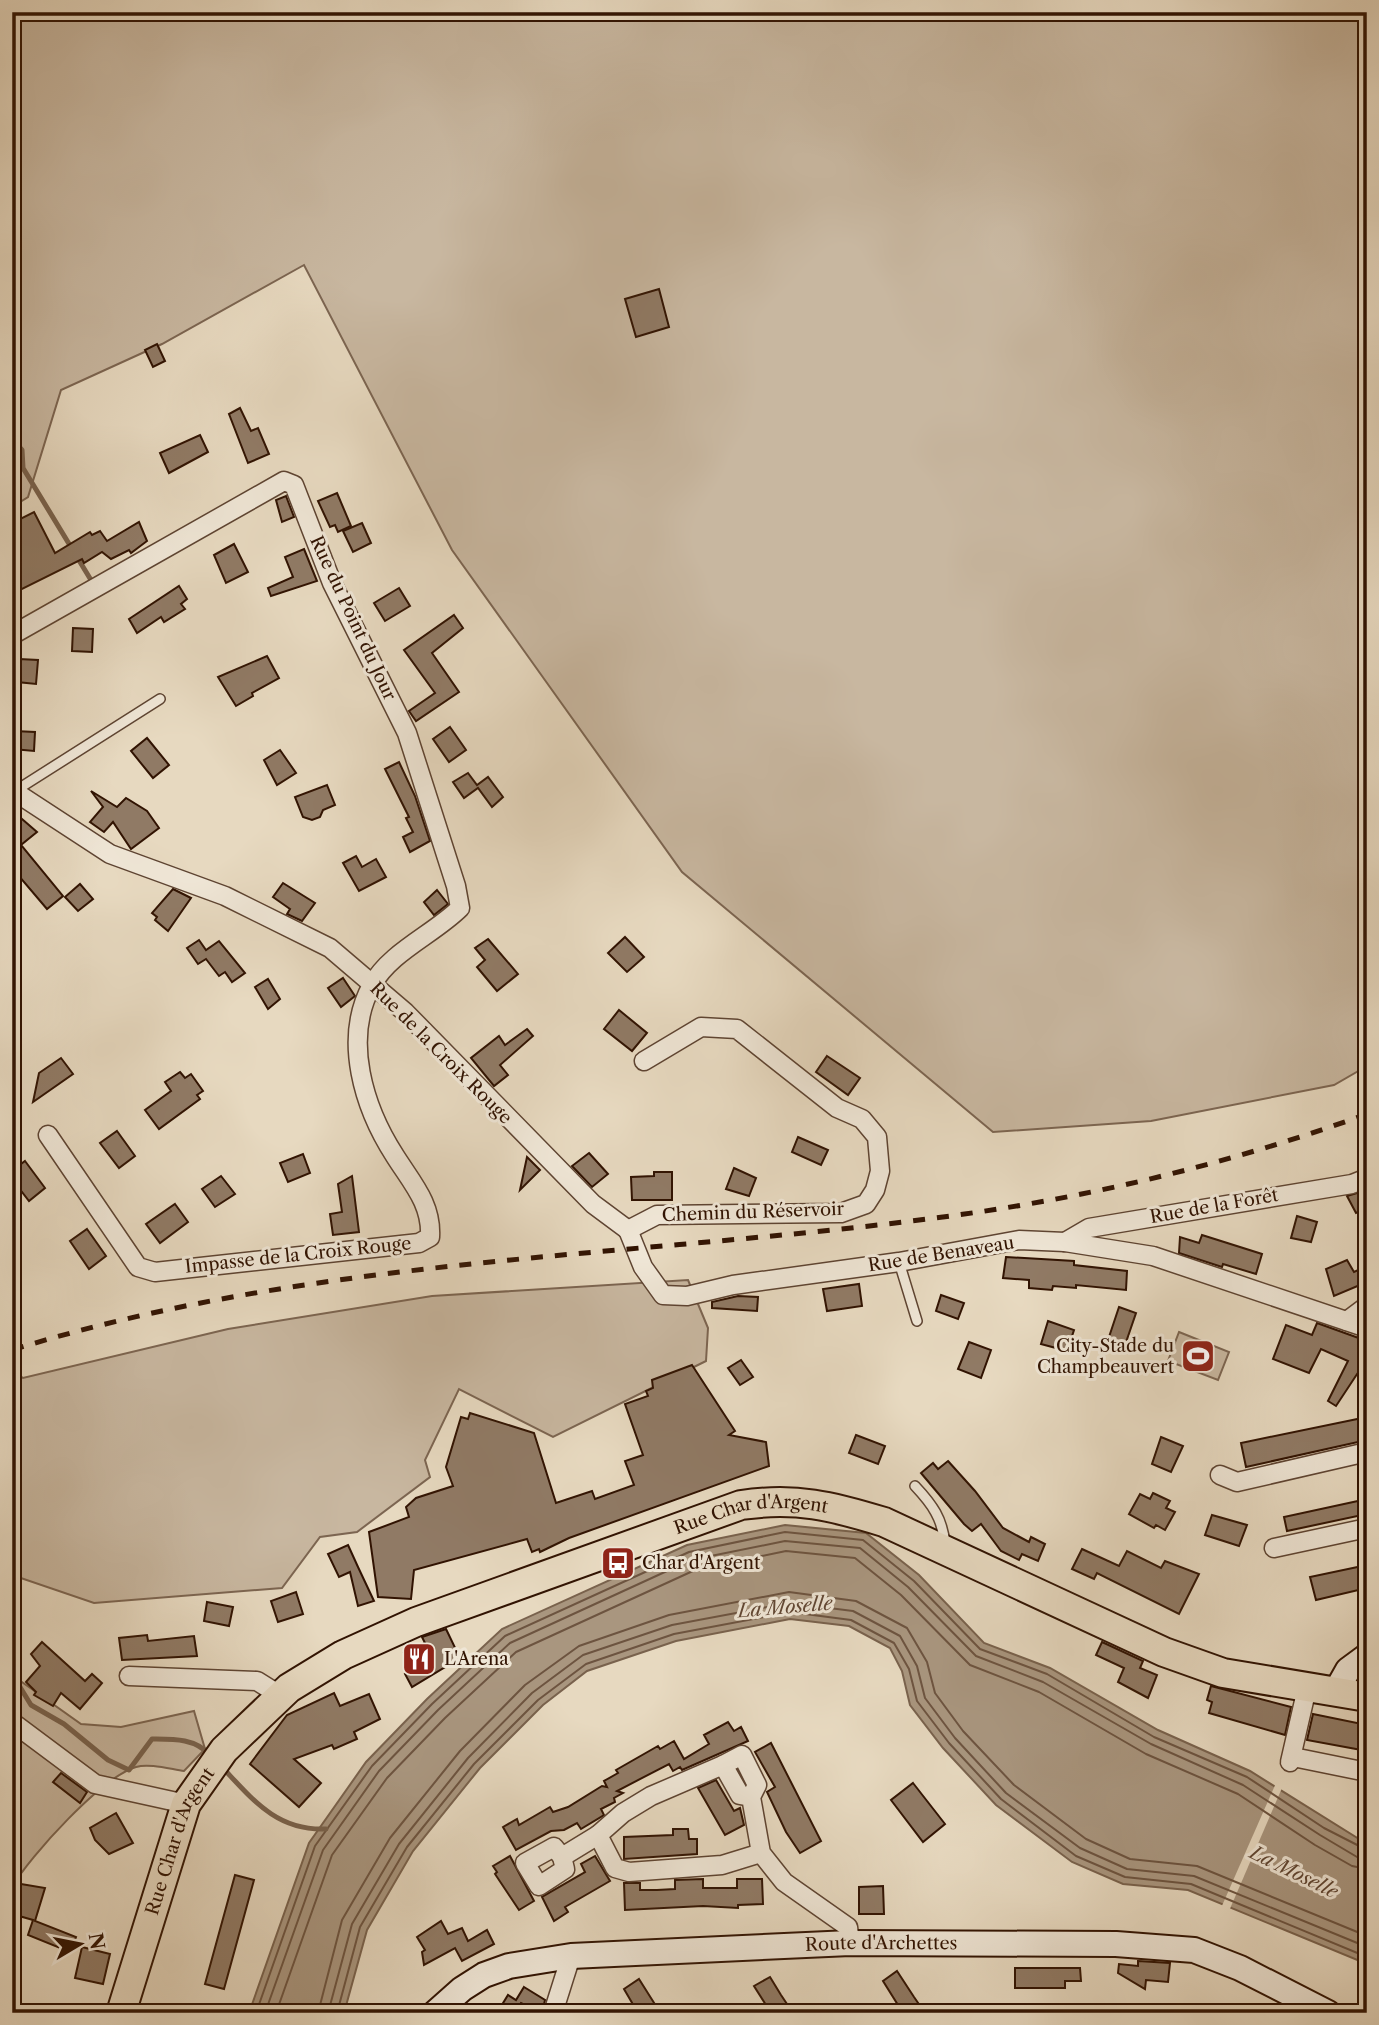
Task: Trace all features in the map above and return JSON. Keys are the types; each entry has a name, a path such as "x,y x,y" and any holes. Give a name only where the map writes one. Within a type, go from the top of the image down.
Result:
{"main road":[{"name":"Rue Char d'Argent","path":"121,2013 186,1804 225,1750 281,1696 342,1655 416,1622 741,1505 771,1501 822,1504 884,1522 1164,1652 1223,1673 1367,1697"}],"street":[{"name":"Rue du Point du Jour","path":"12,635 284,481 294,485 332,583 407,733 456,886 460,908 387,967 372,984"},
{"name":"Rue de la Croix Rouge","path":"13,790 110,854 225,896 285,923 330,948 405,1012 593,1204 628,1230"},
{"name":"Impasse de la Croix Rouge","path":"48,1135 138,1267 155,1272 419,1243 430,1237 431,1223 425,1201 369,1110 359,1064 361,1016 372,984"},
{"name":"Chemin du Réservoir","path":"628,1230 657,1215 841,1213 866,1204 875,1190 880,1171 877,1137 871,1127 838,1108 791,1074 737,1029 701,1027 644,1061"},
{"name":"Rue de la Forêt","path":"1065,1242 1089,1227 1352,1184 1367,1178"},
{"name":"Rue de Benaveau","path":"628,1230 643,1267 663,1295 687,1296 733,1285 899,1262 1020,1240 1065,1242 1153,1256 1367,1328"},
{"path":"1347,1321 1367,1306"},
{"path":"1220,1475 1237,1482 1367,1452"},
{"path":"1275,1548 1367,1528"},
{"path":"1335,1693 1349,1670 1367,1656"},
{"path":"129,1676 257,1681 281,1696"},
{"path":"1307,1688 1291,1759 1367,1772"},
{"path":"12,1722 95,1784 186,1804"},
{"path":"562,1857 598,1835 623,1813 651,1796 723,1765 740,1796 751,1797 761,1853 784,1882 848,1927 850,1942"},
{"path":"598,1835 615,1867 629,1872 722,1865 761,1853"},
{"name":"Route d'Archettes","path":"435,2013 484,1975 509,1966 571,1956 850,1942 1116,1944 1182,1948 1240,1968 1328,2013"},
{"path":"553,2013 571,1956"}],"lane":[{"path":"13,790 160,699"},
{"path":"899,1262 917,1321"},
{"path":"915,1486 930,1502 942,1522 944,1550"}],"shaded area":[{"path":"12,12 1367,12 1367,1066 1334,1085 1151,1121 993,1132 682,872 452,550 304,265 162,344 61,390 28,497 12,507"},
{"path":"688,1280 708,1328 706,1361 553,1437 459,1389 425,1460 430,1477 357,1532 320,1537 282,1588 94,1603 12,1575 12,1370 23,1378 228,1329 432,1296"},
{"name":"City-Stade du Champbeauvert","path":"1179,1332 1229,1352 1218,1380 1168,1361"},
{"path":"12,1675 81,1724 121,1727 194,1711 205,1749 184,1771 141,1766 122,1774 105,1786 50,1838 12,1887"}],"water":[{"name":"La Moselle","path":"785,1525 866,1533 919,1575 984,1643 1050,1668 1158,1730 1250,1771 1367,1844 1367,1964 1188,1890 1123,1884 1072,1862 996,1805 943,1748 910,1705 902,1671 890,1648 849,1626 790,1619 676,1641 587,1671 543,1705 480,1768 413,1851 367,1930 344,2013 249,2013 309,1843 366,1762 427,1699 502,1629 687,1545"}],"pier":[{"path":"1276,1783 1282,1788 1229,1911 1221,1908"}],"building":[{"path":"659,289 669,327 636,337 625,299"},
{"path":"157,344 165,361 153,367 145,350"},
{"path":"240,408 251,431 258,428 269,454 248,463 229,414"},
{"path":"200,435 208,452 169,473 160,453"},
{"path":"337,493 351,526 338,532 335,525 330,527 318,501"},
{"path":"286,496 294,517 282,522 276,500"},
{"path":"34,512 55,553 90,532 92,535 100,531 107,541 139,522 147,541 131,553 129,550 111,559 102,552 84,563 82,559 12,594 12,523"},
{"path":"362,523 371,543 353,552 343,531"},
{"path":"234,544 248,572 226,583 214,555"},
{"path":"304,549 317,581 271,596 268,588 293,577 285,557"},
{"path":"179,586 187,599 181,604 185,609 164,622 161,617 137,633 129,619"},
{"path":"399,588 410,606 385,621 374,603"},
{"path":"454,615 463,628 432,653 459,692 416,721 409,711 435,693 404,650"},
{"path":"73,628 93,629 92,652 72,651"},
{"path":"267,656 279,678 252,693 253,696 236,706 218,677"},
{"path":"19,659 38,660 36,684 17,682"},
{"path":"450,727 466,750 449,762 433,739"},
{"path":"14,731 35,732 34,751 13,749"},
{"path":"147,738 169,765 153,778 131,751"},
{"path":"280,750 296,773 277,785 264,760"},
{"path":"399,762 415,796 430,841 410,852 403,837 413,832 406,818 409,817 385,769"},
{"path":"468,773 477,785 488,777 503,797 492,807 478,788 464,798 453,782"},
{"path":"327,785 335,805 323,810 320,817 312,820 303,817 295,797"},
{"path":"91,791 117,807 126,798 147,811 159,828 131,849 113,822 104,832 90,822 103,807"},
{"path":"22,819 37,832 21,845 63,896 47,909 12,868 12,831"},
{"path":"356,856 362,867 376,859 386,877 359,891 343,863"},
{"path":"283,883 315,903 302,921 287,914 290,909 273,897"},
{"path":"80,884 93,899 78,911 65,897"},
{"path":"173,889 191,898 168,931 155,920 157,917 152,913"},
{"path":"437,890 448,904 434,915 424,902"},
{"path":"625,937 644,957 627,972 608,953"},
{"path":"488,939 518,974 497,991 477,967 485,960 475,948"},
{"path":"199,940 206,950 219,941 245,973 232,982 225,972 219,976 206,959 198,964 187,948"},
{"path":"343,978 355,996 341,1007 328,988"},
{"path":"268,979 280,999 268,1009 255,987"},
{"path":"619,1010 647,1033 632,1051 604,1029"},
{"path":"527,1029 533,1036 500,1065 508,1075 494,1086 471,1058 499,1036 505,1045"},
{"path":"827,1056 860,1078 848,1095 816,1072"},
{"path":"61,1058 73,1074 33,1102 39,1073"},
{"path":"180,1072 185,1078 191,1074 203,1091 197,1095 200,1099 159,1129 145,1110 171,1091 165,1082"},
{"path":"117,1131 135,1156 119,1168 100,1143"},
{"path":"798,1137 828,1150 821,1165 792,1152"},
{"path":"589,1153 608,1174 592,1187 572,1166"},
{"path":"303,1154 310,1173 288,1182 280,1163"},
{"path":"527,1157 540,1170 520,1190"},
{"path":"25,1161 45,1188 29,1201 12,1179 12,1171"},
{"path":"734,1168 756,1178 749,1196 726,1189"},
{"path":"654,1172 672,1172 672,1200 632,1200 631,1177 654,1176"},
{"path":"221,1176 235,1194 215,1207 202,1189"},
{"path":"352,1176 359,1232 333,1235 330,1214 342,1212 338,1184"},
{"path":"1367,1190 1367,1208 1356,1213 1347,1196"},
{"path":"175,1204 188,1222 160,1243 146,1224"},
{"path":"1297,1216 1317,1222 1311,1242 1291,1238"},
{"path":"87,1229 106,1256 89,1269 70,1241"},
{"path":"1202,1235 1262,1254 1256,1274 1223,1264 1222,1267 1179,1253 1180,1237 1199,1243"},
{"path":"1006,1257 1074,1261 1074,1265 1127,1271 1126,1290 1076,1285 1076,1288 1053,1286 1052,1290 1029,1288 1029,1280 1003,1278"},
{"path":"1347,1260 1354,1272 1367,1266 1367,1282 1334,1296 1326,1269"},
{"path":"859,1284 862,1306 827,1311 823,1289"},
{"path":"941,1295 964,1303 958,1319 936,1311"},
{"path":"738,1296 758,1297 757,1311 712,1308 712,1302"},
{"path":"1119,1307 1136,1313 1124,1348 1107,1343"},
{"path":"1048,1321 1074,1330 1067,1351 1041,1344"},
{"path":"1317,1323 1367,1341 1367,1359 1336,1406 1328,1401 1348,1361 1321,1349 1309,1373 1273,1359 1286,1325 1312,1335"},
{"path":"969,1342 991,1350 981,1378 958,1369"},
{"path":"741,1360 753,1377 740,1385 728,1368"},
{"path":"692,1365 735,1431 729,1435 766,1442 769,1466 569,1538 540,1552 539,1549 532,1552 527,1539 414,1570 411,1599 378,1597 369,1532 409,1517 406,1507 416,1498 453,1486 446,1467 461,1417 468,1419 470,1413 534,1433 556,1503 592,1491 595,1499 634,1485 625,1461 643,1455 625,1404 648,1396 646,1391 653,1388 652,1380"},
{"path":"1367,1417 1367,1440 1246,1467 1241,1443"},
{"path":"856,1435 885,1446 878,1464 849,1453"},
{"path":"1161,1437 1183,1446 1171,1472 1152,1464"},
{"path":"948,1461 1003,1528 1029,1542 1031,1537 1045,1544 1038,1561 1022,1554 1019,1560 1001,1551 981,1524 972,1531 964,1524 921,1473 933,1463 938,1469"},
{"path":"1153,1493 1170,1501 1166,1508 1175,1512 1165,1530 1156,1525 1154,1528 1129,1514 1140,1494 1150,1499"},
{"path":"1367,1499 1367,1514 1287,1531 1284,1517"},
{"path":"1212,1515 1247,1525 1239,1546 1205,1535"},
{"path":"348,1545 374,1601 358,1606 350,1572 339,1577 328,1554"},
{"path":"1082,1549 1119,1566 1127,1551 1161,1568 1165,1561 1199,1574 1179,1614 1097,1573 1094,1579 1072,1569"},
{"path":"1367,1565 1367,1588 1316,1600 1310,1577"},
{"path":"296,1592 303,1614 278,1622 271,1601"},
{"path":"207,1602 233,1607 229,1626 204,1621"},
{"path":"446,1629 460,1658 412,1687 405,1674 412,1670 404,1653 425,1643 422,1637"},
{"path":"147,1635 148,1641 194,1636 197,1656 122,1660 119,1638"},
{"path":"42,1642 85,1681 92,1674 102,1683 80,1709 61,1693 53,1706 34,1695 36,1692 26,1682 40,1666 31,1654"},
{"path":"1102,1642 1143,1661 1140,1668 1157,1675 1148,1698 1118,1682 1124,1668 1096,1655"},
{"path":"1211,1686 1291,1707 1285,1735 1209,1713 1212,1702 1207,1700"},
{"path":"334,1693 340,1706 369,1694 380,1719 354,1732 357,1739 334,1749 332,1745 294,1759 321,1783 299,1807 250,1764 287,1715"},
{"path":"1313,1714 1367,1725 1367,1751 1307,1740"},
{"path":"728,1722 734,1731 741,1727 748,1741 682,1770 680,1767 673,1771 669,1764 617,1791 623,1793 614,1798 615,1802 601,1809 604,1815 581,1829 577,1823 564,1830 551,1831 516,1850 503,1827 517,1819 519,1825 550,1807 553,1812 568,1807 602,1786 607,1787 604,1781 618,1773 616,1770 658,1746 660,1749 674,1741 684,1759 709,1744 704,1735"},
{"path":"771,1743 821,1841 800,1853 786,1832 767,1792 775,1787 755,1752"},
{"path":"61,1773 87,1792 80,1803 53,1782"},
{"path":"716,1780 734,1811 740,1808 744,1825 725,1835 698,1788"},
{"path":"913,1783 945,1824 923,1842 891,1800"},
{"path":"116,1813 133,1843 109,1854 95,1840 90,1828"},
{"path":"673,1829 688,1829 689,1839 697,1839 697,1854 624,1859 624,1837 673,1835"},
{"path":"510,1856 534,1901 519,1910 495,1874 497,1872 493,1866"},
{"path":"595,1856 610,1881 565,1907 568,1912 554,1921 542,1897 585,1872 581,1864"},
{"path":"235,1875 254,1880 224,1989 205,1984"},
{"path":"703,1879 703,1888 737,1888 737,1879 762,1879 763,1904 738,1905 738,1908 703,1906 625,1910 624,1883 640,1883 640,1890 657,1890 675,1889 675,1880"},
{"path":"15,1883 45,1888 35,1921 76,1937 70,1952 28,1935 33,1920 12,1914"},
{"path":"883,1886 884,1914 859,1914 859,1887"},
{"path":"441,1921 448,1934 462,1928 468,1941 487,1930 494,1944 462,1961 455,1948 424,1965 422,1952 425,1950 417,1937"},
{"path":"82,1947 110,1954 103,1984 75,1978"},
{"path":"1138,1961 1170,1963 1168,1982 1146,1980 1145,1989 1118,1973 1119,1964 1138,1966"},
{"path":"1015,1968 1080,1968 1081,1981 1065,1981 1065,1988 1015,1988"},
{"path":"897,1971 925,2013 903,2013 883,1981"},
{"path":"770,1977 793,2013 771,2013 754,1986"},
{"path":"639,1979 661,2013 638,2013 624,1989"},
{"path":"524,1987 545,2000 542,2013 521,2003 515,2013 497,2013 508,1995 516,2000"}],"waterway":[{"path":"12,307 18,319 12,321"},
{"path":"12,439 22,450 23,468 94,585"},
{"path":"12,1674 31,1705 64,1724 108,1760 129,1770 152,1739 191,1742 210,1755"},
{"path":"222,1767 256,1802 280,1819 293,1825 326,1829"}],"railway":[{"path":"12,1350 126,1319 242,1295 358,1277 826,1231 943,1217 1051,1200 1210,1164 1367,1114"}],"place":[{"name":"City-Stade du Champbeauvert","path":"1198,1356"},
{"name":"Char d'Argent","path":"618,1563"},
{"name":"L'Arena","path":"419,1659"}]}
